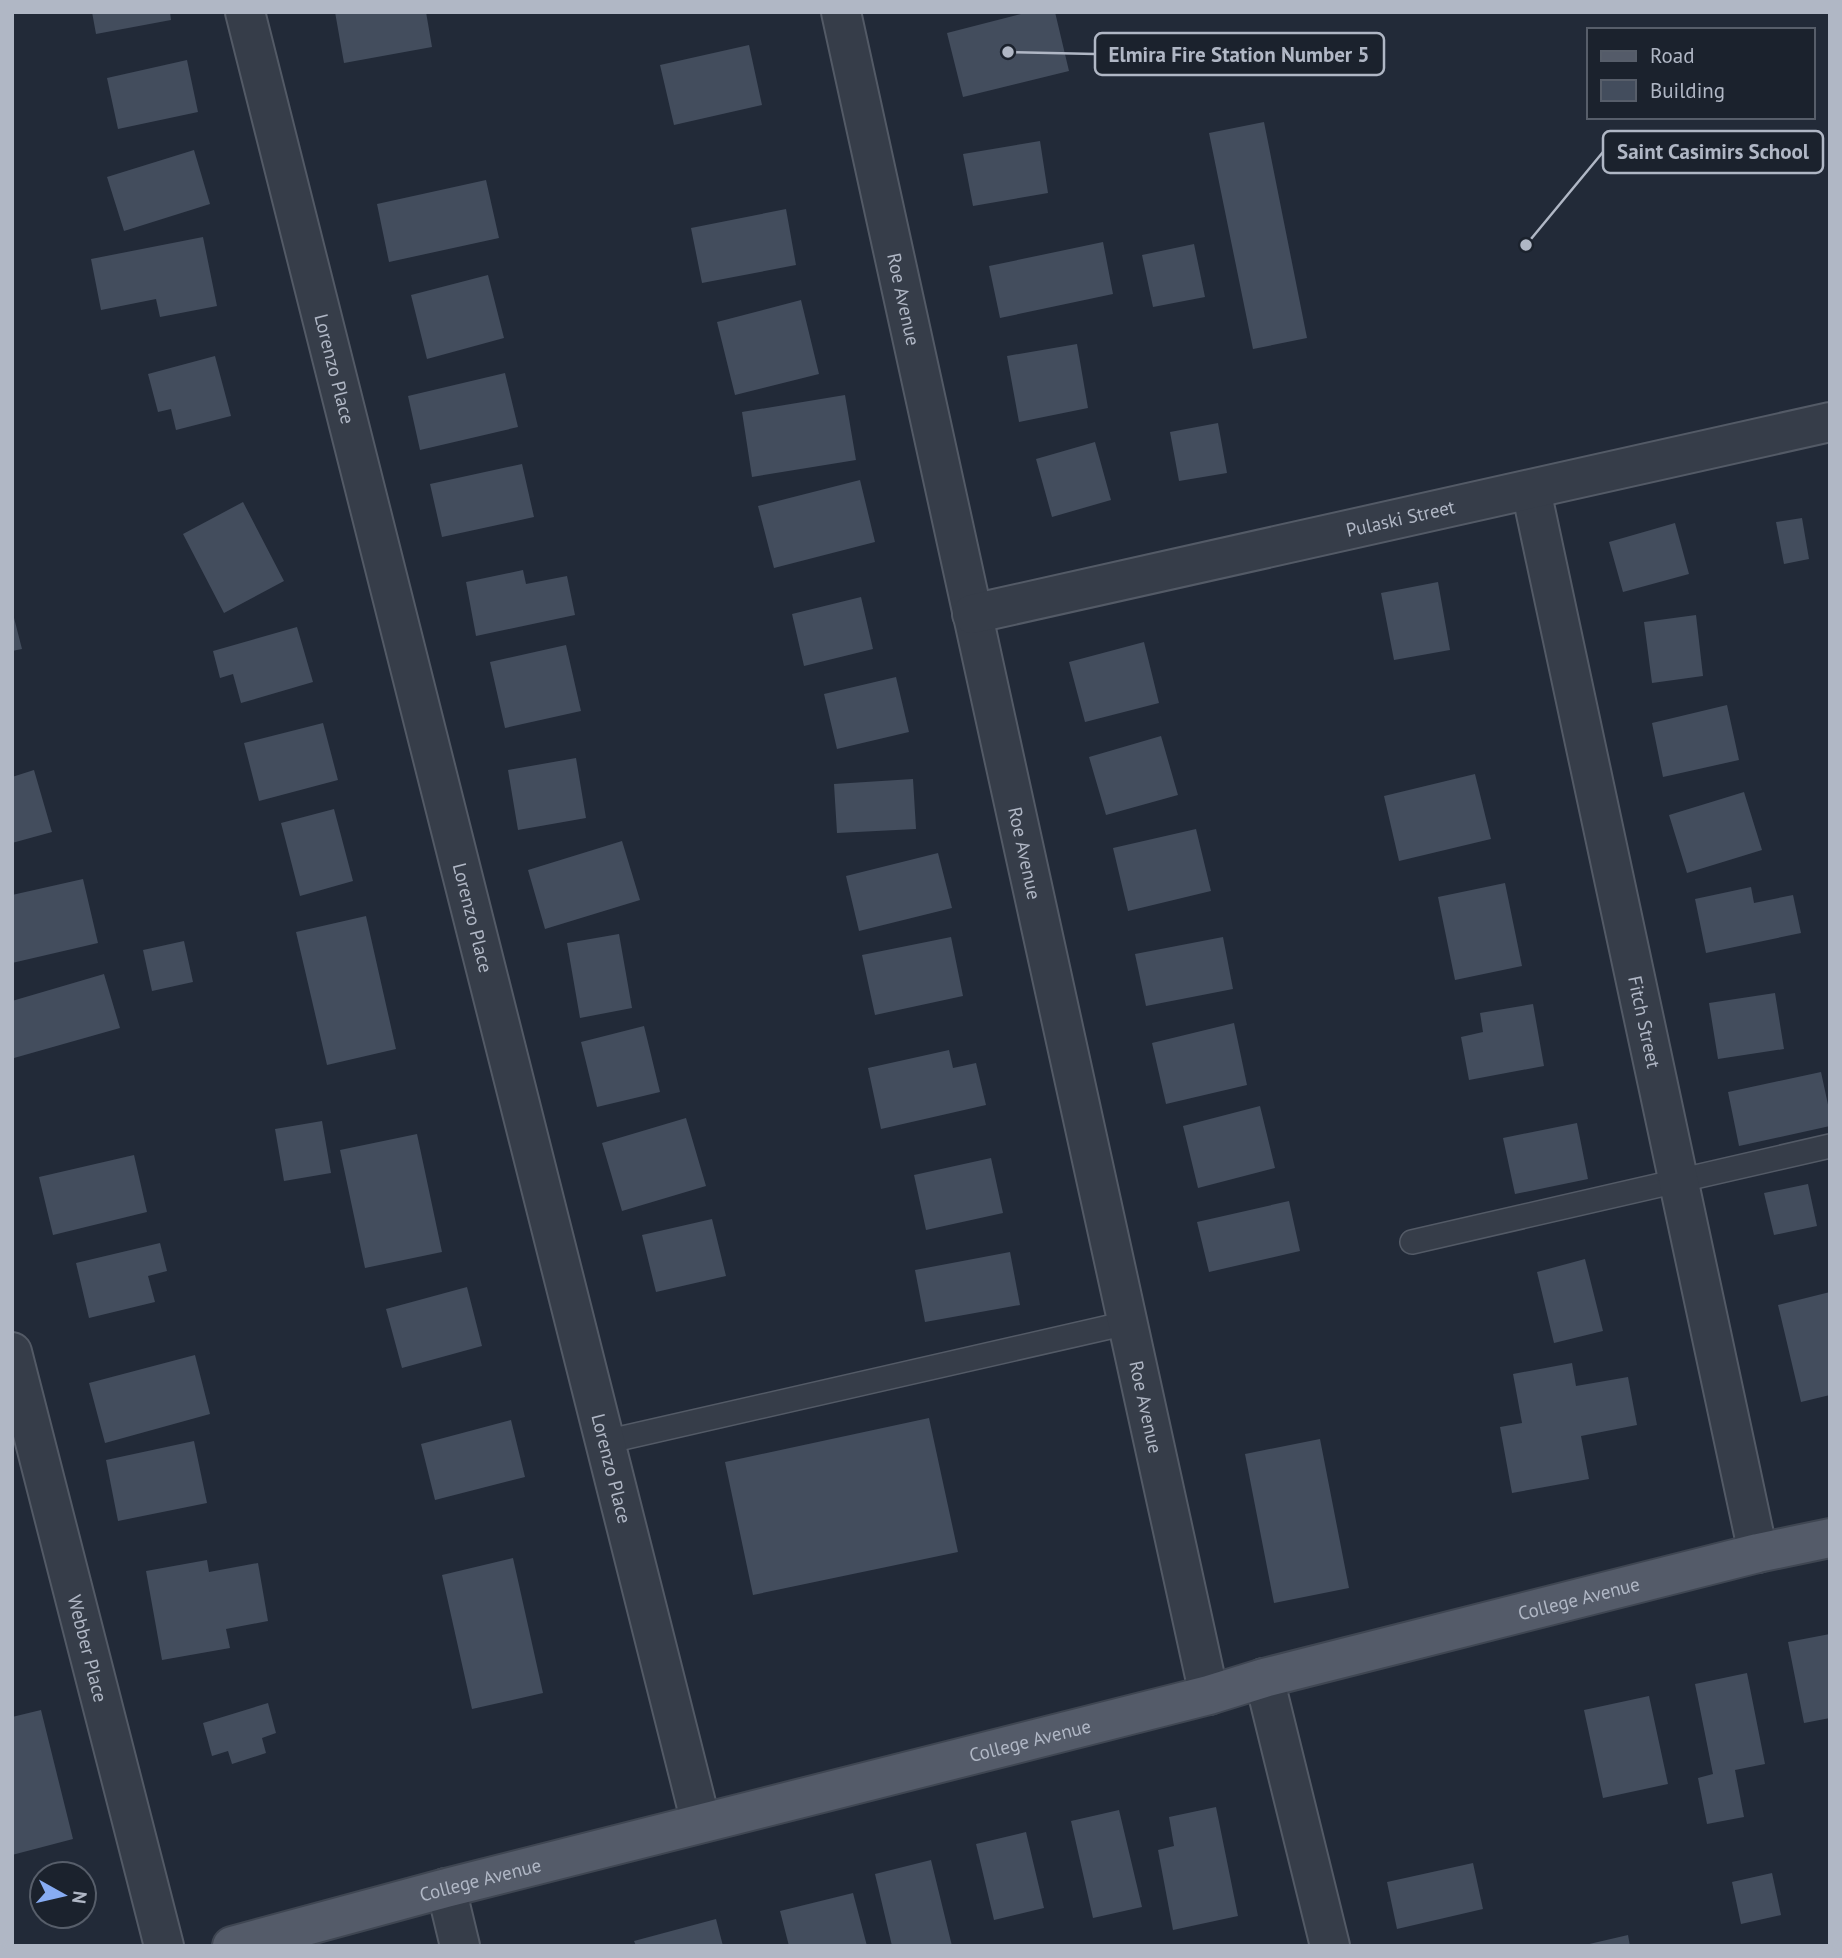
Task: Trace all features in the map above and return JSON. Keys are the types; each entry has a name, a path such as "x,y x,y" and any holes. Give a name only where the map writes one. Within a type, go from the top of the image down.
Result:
{"main road":[{"name":"College Avenue","path":"232,1946 446,1888 1209,1695 1264,1678 1758,1553 1830,1538"}],"street":[{"name":"Lorenzo Place","path":"245,12 701,1823"},
{"name":"Roe Avenue","path":"841,12 1209,1695"},
{"name":"Pulaski Street","path":"972,614 1830,422"},
{"name":"Fitch Street","path":"1531,490 1758,1553"},
{"name":"Webber Place","path":"12,1352 164,1946"},
{"path":"1264,1678 1330,1946"},
{"path":"446,1888 460,1946"}],"lane":[{"path":"1412,1242 1830,1146"},
{"path":"605,1442 1127,1323"}],"building":[{"path":"92,12 170,12 171,20 96,34"},
{"path":"335,12 426,12 432,47 344,63"},
{"path":"1029,12 1055,12 1069,71 963,97 947,33"},
{"path":"749,45 762,105 674,125 660,65"},
{"path":"187,60 198,112 118,129 107,78"},
{"path":"1264,122 1307,338 1253,349 1209,133"},
{"path":"1040,141 1048,193 973,206 963,154"},
{"path":"194,150 210,204 124,231 107,177"},
{"path":"486,180 499,238 389,262 377,204"},
{"path":"786,209 796,265 702,283 691,228"},
{"path":"203,237 217,306 160,317 156,299 101,310 91,259"},
{"path":"1103,242 1113,294 1000,318 989,266"},
{"path":"1194,244 1205,297 1153,307 1142,255"},
{"path":"488,275 504,338 427,359 411,295"},
{"path":"801,300 819,374 735,395 717,322"},
{"path":"1077,344 1088,408 1019,422 1007,356"},
{"path":"215,356 231,416 176,430 171,409 158,412 148,374"},
{"path":"505,373 518,427 420,450 408,396"},
{"path":"845,395 856,460 752,477 742,412"},
{"path":"1218,423 1227,473 1179,481 1170,432"},
{"path":"1095,442 1111,500 1052,517 1036,459"},
{"path":"522,464 534,517 442,537 430,484"},
{"path":"860,480 875,542 774,568 758,506"},
{"path":"243,502 284,581 224,613 183,534"},
{"path":"1802,518 1809,559 1784,564 1776,522"},
{"path":"1675,523 1689,574 1623,592 1609,542"},
{"path":"523,570 526,584 567,576 575,615 476,636 466,582"},
{"path":"1438,582 1450,650 1394,660 1381,593"},
{"path":"861,597 873,649 804,666 792,614"},
{"path":"12,610 22,649 12,651"},
{"path":"1696,615 1703,676 1652,683 1644,622"},
{"path":"297,627 313,682 241,703 233,674 220,678 213,651"},
{"path":"1144,642 1159,703 1085,722 1069,662"},
{"path":"566,645 581,711 505,728 490,662"},
{"path":"896,677 909,732 837,749 824,694"},
{"path":"1727,705 1739,760 1663,777 1652,723"},
{"path":"323,723 338,780 259,801 244,743"},
{"path":"1161,736 1178,795 1106,815 1089,757"},
{"path":"576,758 586,818 518,830 508,770"},
{"path":"34,770 52,832 12,843 12,777"},
{"path":"1475,774 1491,839 1399,861 1384,796"},
{"path":"913,779 916,829 837,833 834,784"},
{"path":"1744,792 1762,850 1687,873 1669,815"},
{"path":"334,809 353,881 300,896 281,823"},
{"path":"1196,829 1211,891 1128,911 1113,848"},
{"path":"622,841 640,900 545,929 528,870"},
{"path":"938,853 952,908 859,931 846,876"},
{"path":"83,879 98,943 12,963 12,895"},
{"path":"1505,883 1522,966 1455,980 1438,897"},
{"path":"1751,887 1754,903 1793,895 1801,933 1706,953 1695,899"},
{"path":"366,916 396,1049 327,1065 296,932"},
{"path":"619,934 632,1008 580,1018 567,943"},
{"path":"951,937 963,996 875,1015 862,955"},
{"path":"1223,937 1233,989 1146,1006 1135,954"},
{"path":"184,941 193,982 152,991 143,950"},
{"path":"104,974 120,1028 14,1058 12,1001"},
{"path":"1775,993 1784,1049 1718,1059 1709,1003"},
{"path":"1533,1004 1544,1066 1469,1080 1461,1037 1483,1032 1480,1013"},
{"path":"1234,1023 1247,1085 1166,1104 1152,1043"},
{"path":"644,1026 660,1092 597,1107 581,1042"},
{"path":"949,1050 953,1068 976,1063 986,1105 881,1129 868,1068"},
{"path":"1821,1072 1830,1126 1739,1146 1728,1092"},
{"path":"1260,1106 1275,1168 1198,1188 1183,1126"},
{"path":"686,1118 706,1186 622,1211 602,1143"},
{"path":"322,1121 331,1173 284,1181 275,1129"},
{"path":"1577,1123 1588,1179 1515,1194 1503,1138"},
{"path":"417,1134 442,1252 365,1268 340,1150"},
{"path":"134,1155 147,1212 53,1235 39,1177"},
{"path":"991,1158 1003,1213 926,1230 914,1175"},
{"path":"1808,1184 1817,1226 1774,1235 1764,1193"},
{"path":"1289,1201 1300,1251 1209,1272 1197,1222"},
{"path":"712,1219 726,1276 656,1292 642,1235"},
{"path":"160,1243 167,1271 148,1276 155,1302 89,1318 76,1263"},
{"path":"1010,1252 1020,1305 925,1322 915,1270"},
{"path":"1585,1259 1603,1331 1554,1343 1537,1272"},
{"path":"467,1287 482,1346 402,1368 386,1309"},
{"path":"1830,1292 1830,1395 1801,1402 1778,1305"},
{"path":"195,1355 210,1414 105,1443 89,1383"},
{"path":"1572,1363 1576,1386 1628,1377 1637,1425 1581,1436 1589,1479 1512,1493 1500,1427 1522,1423 1513,1374"},
{"path":"929,1418 958,1552 753,1595 725,1462"},
{"path":"511,1420 525,1477 435,1500 421,1444"},
{"path":"1320,1439 1349,1588 1274,1603 1245,1454"},
{"path":"194,1441 207,1503 118,1521 106,1460"},
{"path":"513,1558 543,1693 472,1709 442,1575"},
{"path":"207,1560 209,1572 258,1563 268,1621 226,1629 230,1648 162,1660 146,1571"},
{"path":"1830,1634 1830,1718 1804,1723 1788,1642"},
{"path":"1747,1673 1765,1764 1735,1770 1744,1817 1707,1824 1698,1778 1713,1774 1695,1684"},
{"path":"1649,1696 1668,1784 1603,1798 1584,1710"},
{"path":"268,1703 276,1733 262,1738 266,1753 232,1764 228,1751 212,1756 203,1723"},
{"path":"41,1710 73,1839 12,1855 12,1717"},
{"path":"1216,1807 1238,1916 1173,1930 1158,1850 1174,1846 1169,1817"},
{"path":"1119,1810 1142,1907 1093,1918 1071,1821"},
{"path":"1026,1832 1044,1908 994,1920 976,1844"},
{"path":"931,1860 952,1946 892,1946 875,1874"},
{"path":"1473,1863 1483,1909 1397,1929 1387,1882"},
{"path":"1772,1873 1781,1915 1741,1924 1732,1882"},
{"path":"853,1893 867,1946 789,1946 780,1911"},
{"path":"716,1919 723,1946 636,1946 634,1941"},
{"path":"1628,1935 1630,1946 1585,1946 1585,1945"}],"place":[{"name":"Elmira Fire Station Number 5","path":"1008,52"},
{"name":"Saint Casimirs School","path":"1526,245"}]}
